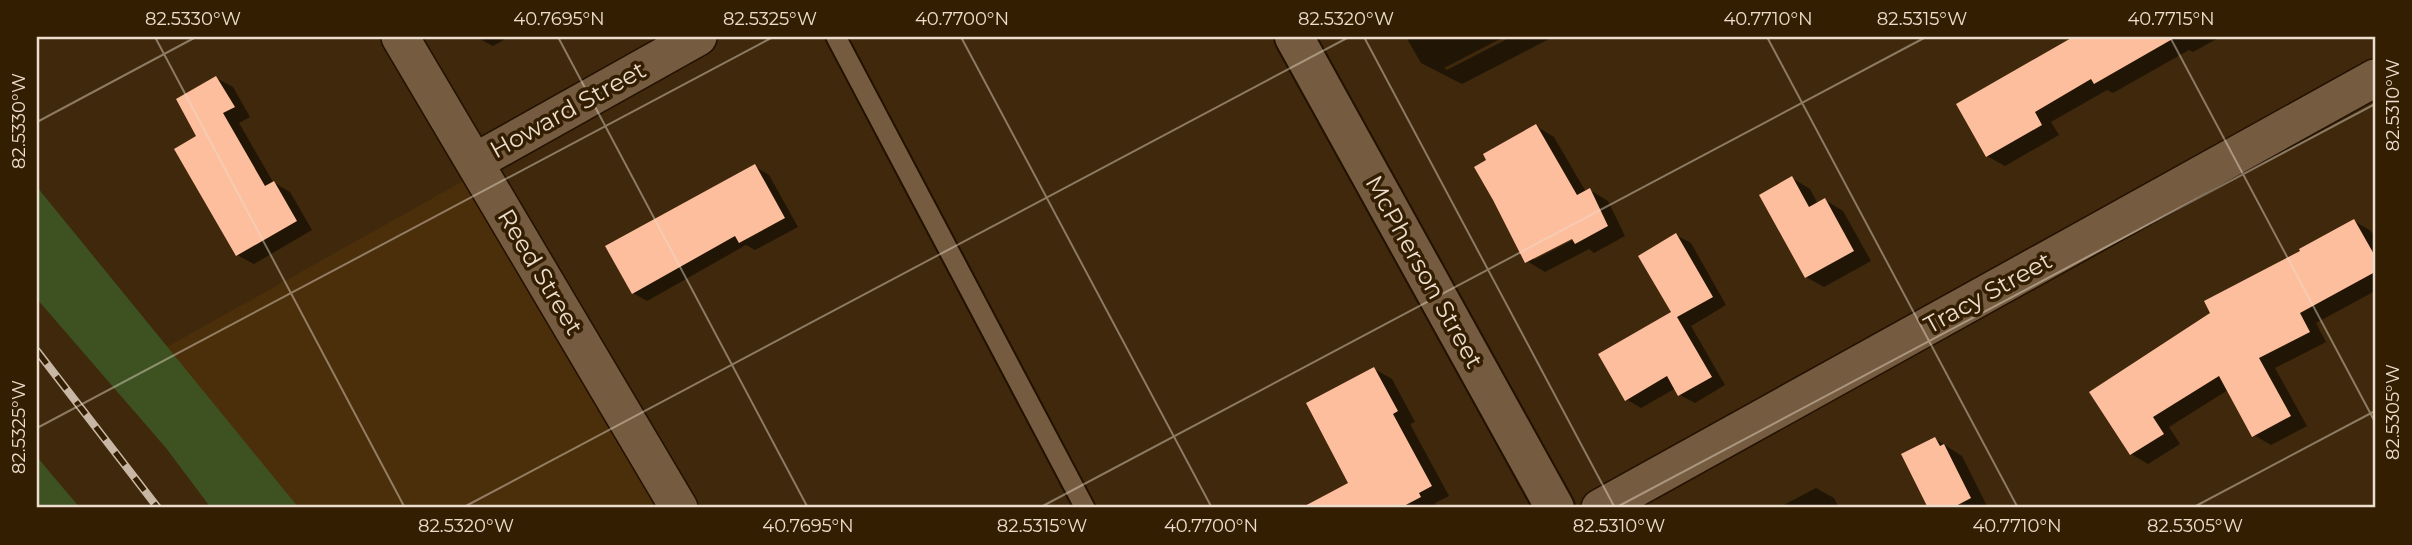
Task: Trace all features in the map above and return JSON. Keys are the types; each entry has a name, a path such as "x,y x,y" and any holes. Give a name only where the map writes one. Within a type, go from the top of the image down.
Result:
{"street":[{"name":"Reed Street","path":"400,37 679,508"},
{"name":"Howard Street","path":"475,162 698,37"},
{"name":"McPherson Street","path":"1294,37 1555,508"},
{"name":"Tracy Street","path":"1600,508 2375,78"}],"lane":[{"path":"836,37 1085,508"}],"shaded area":[{"path":"465,180 665,508 298,508 167,347"}],"green space":[{"path":"37,187 298,508 211,508 166,448 37,299"},
{"path":"37,457 80,508 37,508"}],"building":[{"path":"2073,37 2176,37 2094,84 2091,79 2035,112 2042,125 1986,157 1956,104"},
{"path":"216,76 235,107 223,113 265,186 274,181 297,221 236,256 174,149 196,136 176,99"},
{"path":"1536,124 1577,195 1590,188 1608,226 1575,244 1572,239 1525,263 1474,167 1486,160 1483,154"},
{"path":"755,164 785,218 739,243 735,236 632,294 605,246"},
{"path":"1792,176 1809,207 1825,198 1854,251 1805,278 1759,195"},
{"path":"2354,219 2375,256 2375,272 2300,313 2310,332 2259,358 2291,416 2252,437 2219,376 2153,417 2164,434 2130,455 2089,392 2210,313 2204,301 2300,251 2299,249"},
{"path":"1676,233 1713,297 1677,317 1712,377 1678,396 1667,376 1625,401 1598,354 1671,312 1638,256"},
{"path":"1374,367 1398,411 1393,414 1432,486 1419,493 1421,497 1400,508 1301,508 1348,483 1306,403"},
{"path":"1935,437 1940,446 1944,444 1971,498 1952,508 1928,508 1901,454"}],"railway":[{"path":"37,351 158,508"}]}
